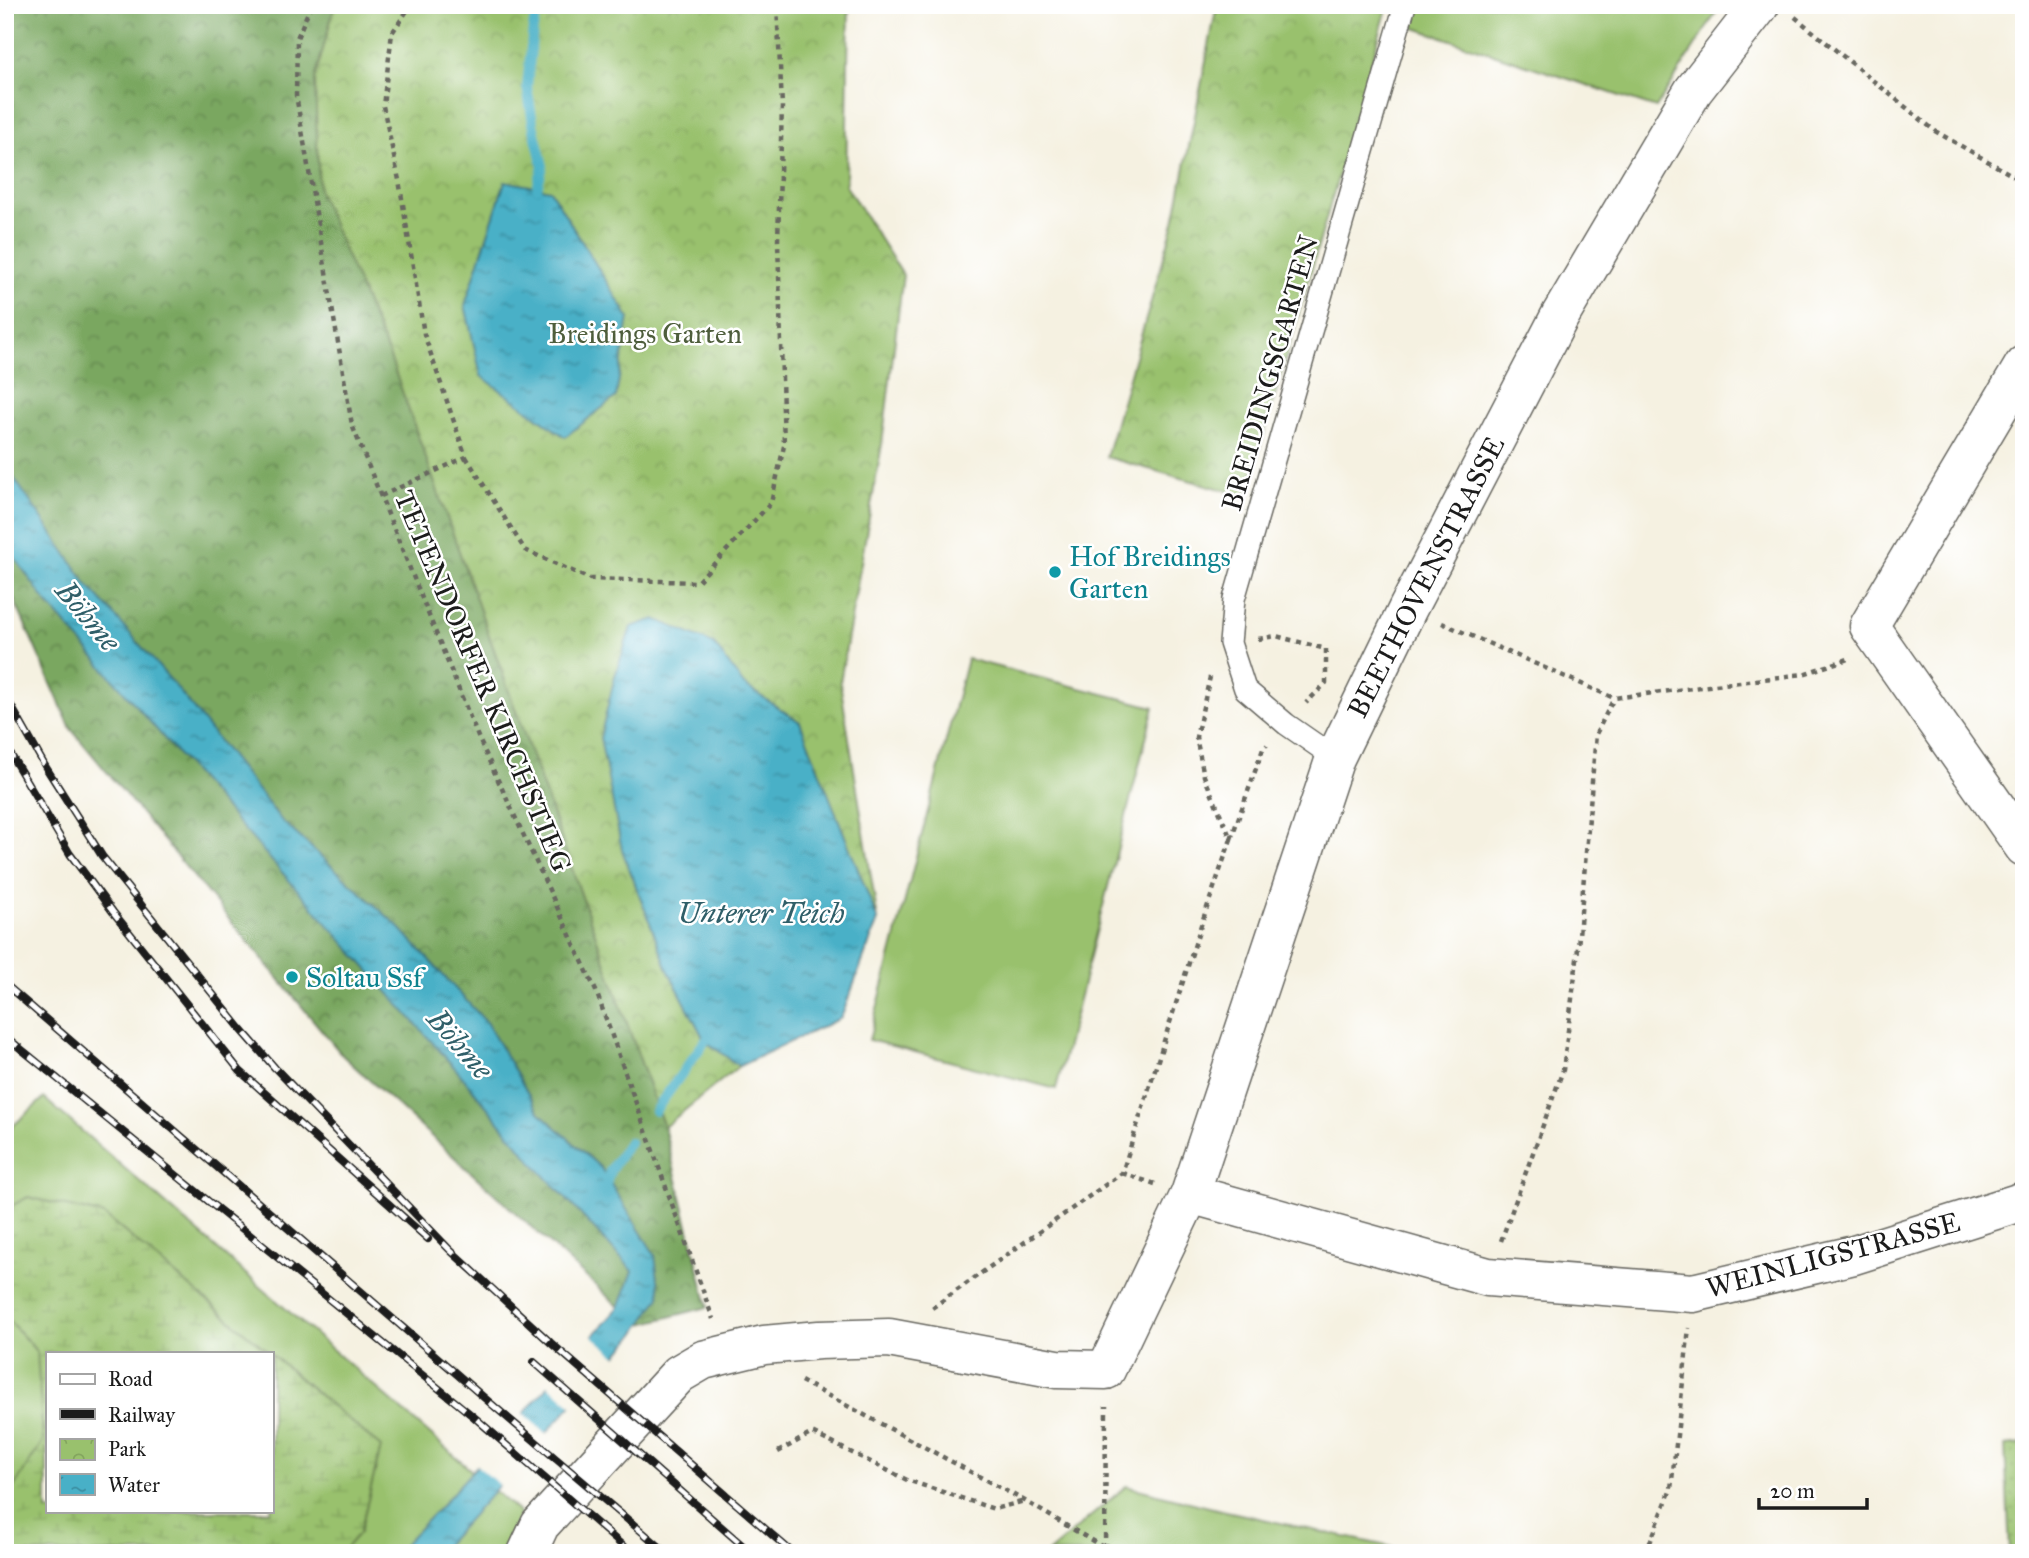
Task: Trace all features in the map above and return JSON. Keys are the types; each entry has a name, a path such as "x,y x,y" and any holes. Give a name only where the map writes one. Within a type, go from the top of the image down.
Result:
{"street":[{"name":"BEETHOVENSTRASSE","path":"1106,1370 1189,1194 1335,758 1408,608 1560,316 1693,91 1776,9"},
{"path":"2024,365 1868,626 2024,847"},
{"name":"WEINLIGSTRASSE","path":"1189,1194 1488,1277 1693,1293 1854,1255 2024,1201"},
{"path":"527,1553 540,1525 679,1374 702,1360 764,1345 889,1338 1057,1369 1106,1370"}],"lane":[{"name":"BREIDINGSGARTEN","path":"1335,758 1286,724 1245,689 1230,643 1234,599 1405,5"}],"path":[{"name":"TETENDORFER KIRCHSTIEG","path":"311,5 296,38 296,95 352,425 478,737 596,991 725,1354"},
{"path":"411,5 392,33 383,106 399,180 424,334 466,457 525,550 590,579 697,582 771,503 784,446 778,241 782,106 778,5"},
{"path":"1776,9 1935,131 2024,182"},
{"path":"381,496 466,457"},
{"path":"1408,608 1614,698 1803,674 1848,659 1868,626"},
{"path":"889,1338 1122,1173 1201,925 1263,749 1326,683 1326,649 1276,636 1230,643 1213,669 1196,737 1204,776 1231,839"},
{"path":"1488,1277 1563,1070 1577,959 1596,734 1614,698"},
{"path":"1646,1553 1671,1489 1693,1293"},
{"path":"764,1345 791,1376 1025,1501 1112,1553"},
{"path":"1105,1549 1106,1370"},
{"path":"778,1452 812,1433 907,1480 994,1509 1025,1501"}],"green space":[{"path":"5,5 335,5 315,79 319,192 390,357 664,1127 708,1307 639,1325 343,1056 71,729 5,579"},
{"name":"Breidings Garten","path":"335,5 849,5 846,186 903,275 882,444 840,682 878,920 841,1018 739,1066 664,1127 390,357 319,192 315,79"},
{"path":"1217,5 1388,5 1246,496 1106,457 1174,222"},
{"path":"1412,5 1721,5 1656,108 1406,25"},
{"path":"967,659 1154,707 1056,1089 869,1040"},
{"path":"44,1098 520,1513 502,1553 5,1553 5,1133"},
{"path":"28,1197 104,1215 269,1352 46,1352 46,1512 273,1512 273,1356 381,1447 360,1532 341,1553 5,1553 5,1501 43,1441 37,1352 5,1316 5,1209"},
{"path":"2024,1444 2024,1553 2010,1553 2005,1446"},
{"path":"1126,1486 1217,1509 1419,1553 1048,1553"}],"water":[{"path":"505,181 550,190 629,318 616,397 565,437 481,376 465,305"},
{"name":"Böhme","path":"5,465 87,584 173,683 282,821 399,927 486,1022 539,1112 601,1168 655,1255 660,1297 633,1337 438,1553 395,1553 441,1506 619,1307 633,1271 534,1164 455,1068 44,599 5,544"},
{"name":"Unterer Teich","path":"655,619 714,644 744,685 800,722 878,920 841,1018 739,1066 705,1041 669,972 622,850 600,738 615,676 631,627"}],"pier":[{"path":"590,1334 619,1358 574,1407 546,1383"},
{"path":"521,1412 549,1436 502,1487 474,1463"}],"waterway":[{"path":"537,188 543,166 527,87 538,5"},
{"path":"655,1111 705,1041"},
{"path":"604,1191 610,1171 629,1142"}],"railway":[{"path":"5,695 45,766 102,856 275,1068 450,1250 551,1343 793,1553"},
{"path":"5,745 70,854 240,1071 428,1239"},
{"path":"5,984 667,1553"},
{"path":"5,1036 474,1417 631,1553"},
{"path":"534,1362 751,1553"}],"place":[{"name":"Hof Breidings Garten","path":"1055,572"},
{"name":"Soltau Ssf","path":"292,977"}]}
